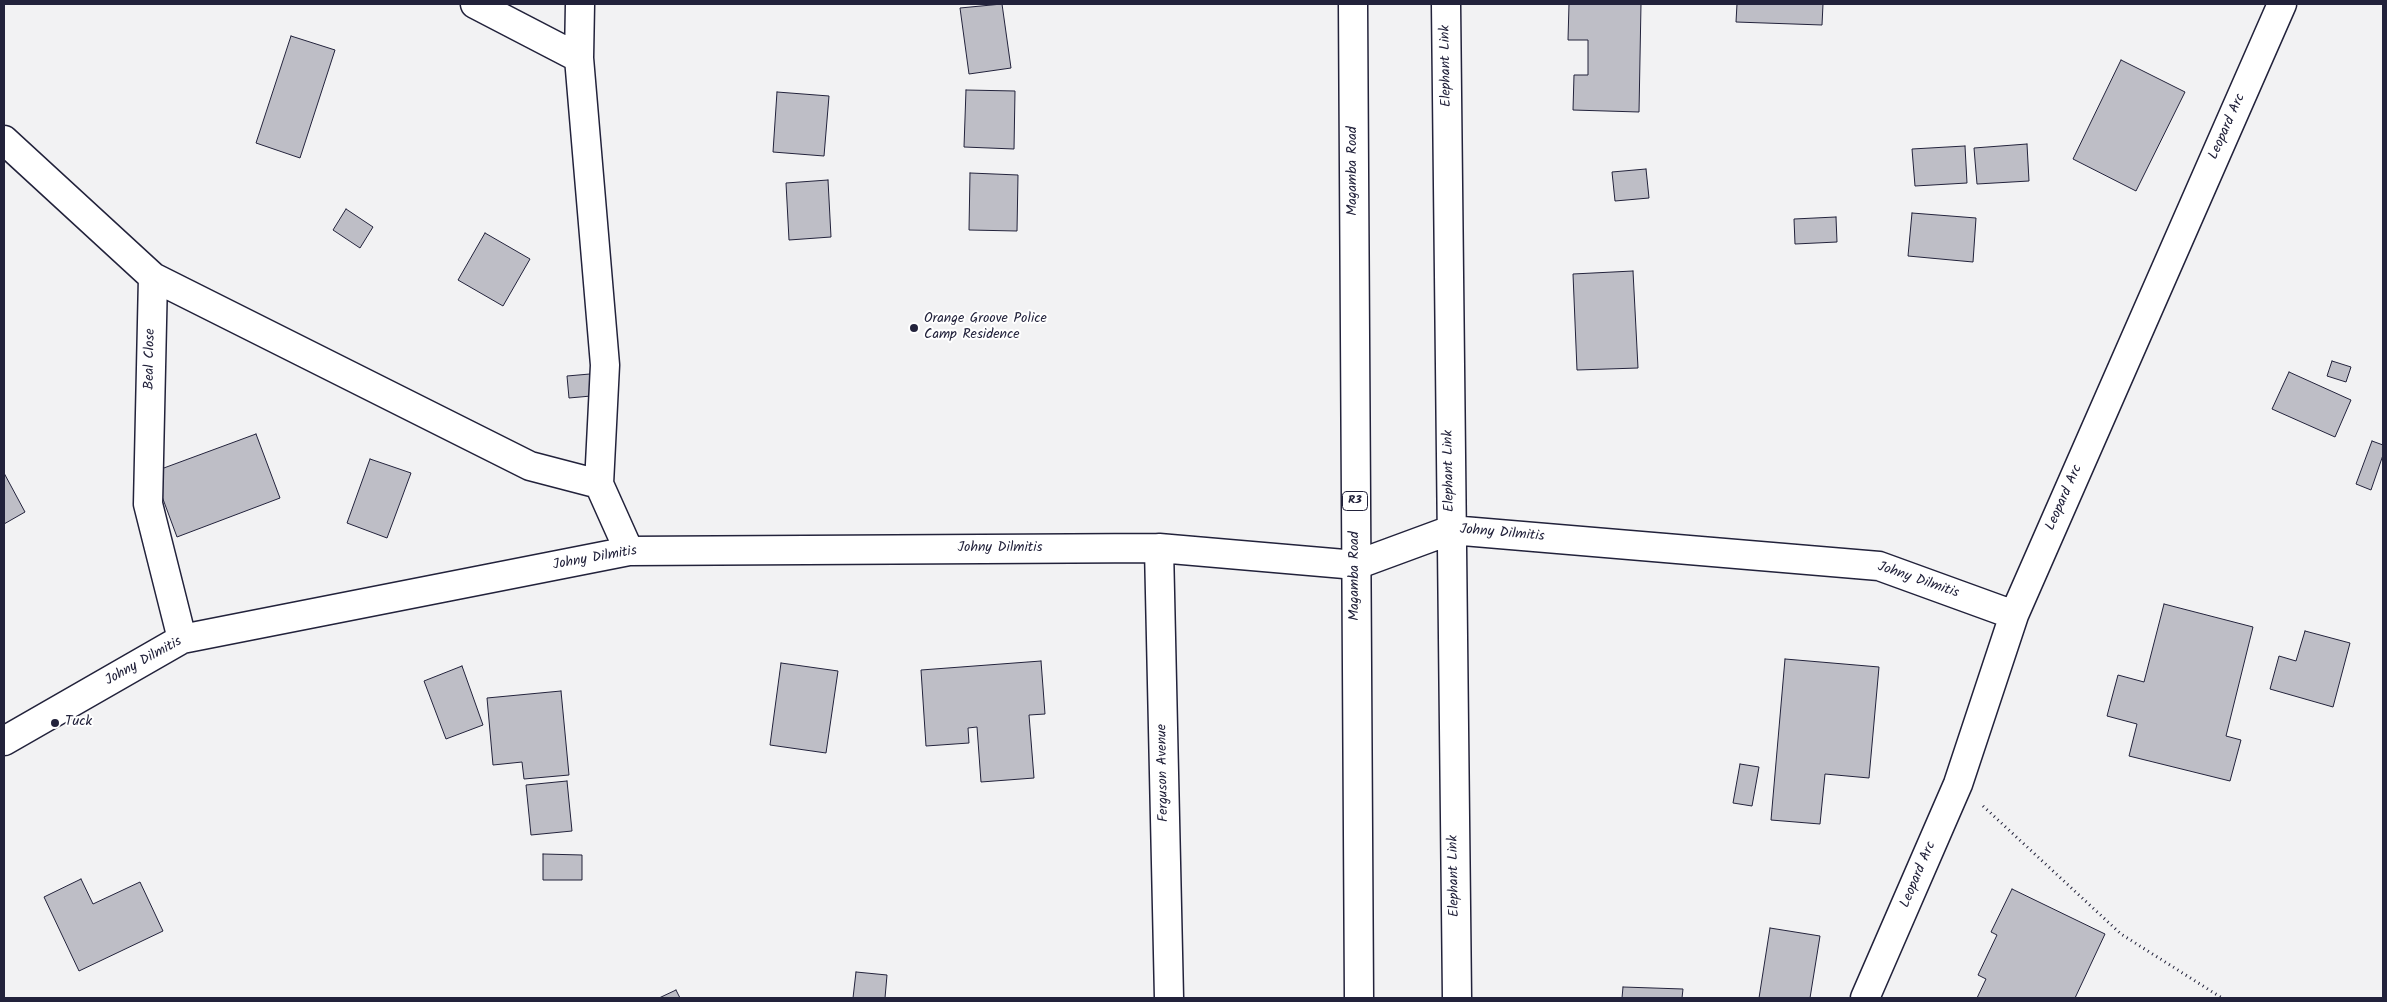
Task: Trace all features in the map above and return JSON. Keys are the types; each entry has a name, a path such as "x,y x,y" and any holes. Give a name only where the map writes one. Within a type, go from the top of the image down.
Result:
{"main road":[{"path":"475,4 579,58"},
{"path":"580,4 579,58 605,365 599,484 629,551"},
{"name":"Magamba Road","path":"1353,4 1359,998"},
{"name":"Elephant Link","path":"1446,4 1457,998"},
{"name":"Leopard Arc","path":"1865,998 1958,784 2014,615 2282,4"},
{"path":"4,140 153,277 530,466 599,484"},
{"name":"Beal Close","path":"153,277 148,504 182,640"},
{"name":"Johny Dilmitis","path":"4,742 182,640 629,551 1159,548 1356,565 1451,530 1879,566 2014,615"},
{"name":"Ferguson Avenue","path":"1159,548 1169,998"}],"path":[{"path":"1958,784 2121,934 2222,998"}],"building":[{"path":"1002,4 1011,68 969,74 960,8"},
{"path":"1569,4 1641,4 1639,112 1573,110 1574,75 1588,75 1588,40 1568,40"},
{"path":"1737,4 1823,4 1822,25 1736,22"},
{"path":"291,36 335,50 300,158 256,143"},
{"path":"2121,60 2185,92 2136,191 2073,159"},
{"path":"966,90 1015,91 1014,149 964,147"},
{"path":"777,92 829,96 824,156 773,152"},
{"path":"2027,144 2029,181 1977,184 1974,148"},
{"path":"1965,146 1967,183 1915,186 1912,149"},
{"path":"1646,169 1649,198 1615,201 1612,172"},
{"path":"970,173 1018,175 1017,231 969,230"},
{"path":"828,180 831,237 789,240 786,183"},
{"path":"346,209 373,227 360,248 333,230"},
{"path":"1912,213 1976,218 1973,262 1908,256"},
{"path":"1836,217 1837,242 1795,244 1794,219"},
{"path":"485,233 530,259 503,306 458,280"},
{"path":"1633,271 1638,368 1577,370 1573,274"},
{"path":"2332,361 2351,367 2346,382 2327,376"},
{"path":"2289,372 2351,400 2335,437 2272,409"},
{"path":"590,374 591,396 569,398 567,376"},
{"path":"256,434 280,498 177,537 153,472"},
{"path":"2372,441 2383,445 2383,455 2371,490 2356,484"},
{"path":"370,459 411,473 387,538 347,523"},
{"path":"4,473 25,512 4,524"},
{"path":"2164,604 2253,627 2226,736 2241,740 2230,781 2129,756 2137,724 2107,716 2118,675 2144,682"},
{"path":"2305,631 2350,643 2333,707 2270,689 2279,656 2296,661"},
{"path":"1785,659 1879,667 1869,778 1825,774 1820,824 1771,820"},
{"path":"1041,661 1045,714 1029,715 1034,778 981,782 977,727 968,728 969,743 926,746 921,670"},
{"path":"781,663 838,671 826,753 770,745"},
{"path":"462,666 483,725 446,739 424,681"},
{"path":"561,691 569,775 524,779 522,762 493,765 487,698"},
{"path":"1740,764 1759,767 1752,806 1733,803"},
{"path":"567,781 572,831 531,835 526,785"},
{"path":"543,854 582,855 582,880 543,880"},
{"path":"81,879 93,904 140,882 163,931 79,971 44,897"},
{"path":"2012,889 2105,934 2075,998 1977,998 1986,979 1978,975 1997,935 1991,932"},
{"path":"1770,928 1820,936 1810,998 1759,998"},
{"path":"856,972 887,975 885,998 853,998"},
{"path":"1623,987 1683,989 1682,998 1622,998"},
{"path":"676,990 680,998 659,998"}],"place":[{"name":"Orange Groove Police Camp Residence","path":"914,328"},
{"name":"Tuck","path":"55,723"}]}
